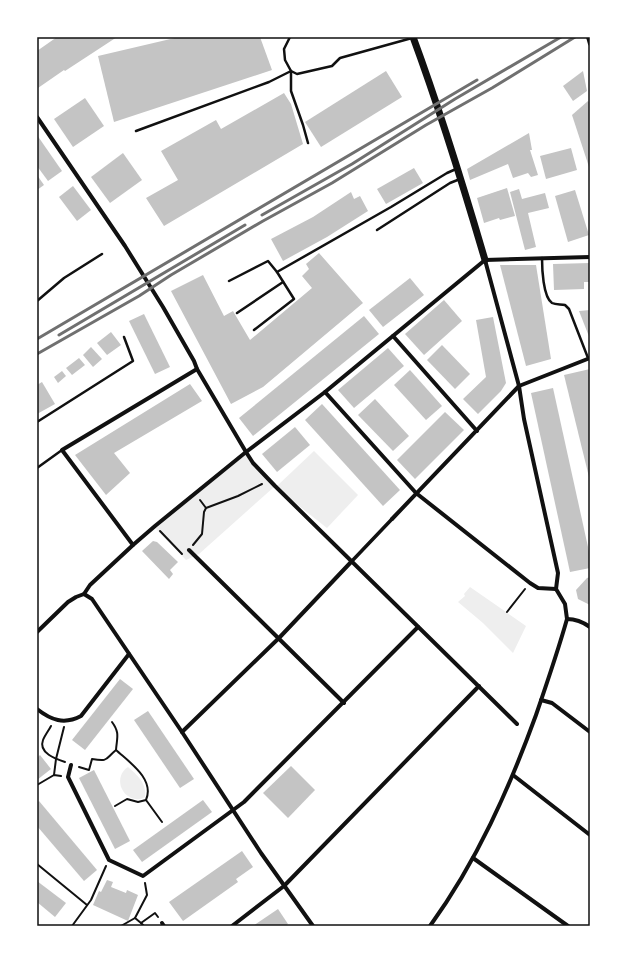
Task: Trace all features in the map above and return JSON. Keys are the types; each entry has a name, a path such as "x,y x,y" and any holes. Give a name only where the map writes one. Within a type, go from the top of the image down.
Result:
{"street":[{"path":"413,37 432,88 462,179 519,386 524,419 558,573 556,589 565,604 567,619 541,700 513,775 473,858 430,926"},
{"path":"588,37 590,44"},
{"path":"37,117 126,246 164,307 197,369 253,463 517,724"},
{"path":"37,632 68,602 84,594 90,585 132,545 246,452 325,392 485,260 590,257"},
{"path":"393,336 477,431"},
{"path":"182,732 279,638 519,386 589,358"},
{"path":"132,545 62,450 197,369"},
{"path":"325,392 416,493 530,583 538,588 556,589"},
{"path":"189,550 344,703"},
{"path":"84,594 92,598 312,926"},
{"path":"567,619 574,619 585,623 590,627"},
{"path":"71,765 68,777 109,860 143,876 244,802 418,627"},
{"path":"37,709 54,719 65,721 73,720 80,716 129,654"},
{"path":"232,926 284,886 479,686"},
{"path":"541,700 552,703 590,732"},
{"path":"513,775 590,835"},
{"path":"473,858 568,926"}],"lane":[{"path":"290,37 284,49 285,60 291,71 291,91 308,143"},
{"path":"291,71 297,74 332,66 340,58 416,37"},
{"path":"136,131 269,82 291,71"},
{"path":"277,272 391,208 447,173 458,168"},
{"path":"377,230 450,183 462,179"},
{"path":"37,301 64,278 102,254"},
{"path":"542,258 542,273 550,300 554,304 565,305 569,309 589,358"},
{"path":"229,282 268,261 277,272 294,299 254,330"},
{"path":"237,313 283,282"},
{"path":"37,422 133,361 124,337"},
{"path":"37,468 62,450"}],"path":[{"path":"155,526 184,556 202,534 204,512 206,508 260,486 268,479"},
{"path":"195,494 206,508"},
{"path":"507,612 530,583"},
{"path":"54,719 43,740 42,746 47,754 71,765 89,770 92,760 106,760 116,750 118,734 112,722"},
{"path":"54,775 56,759 65,721"},
{"path":"116,750 144,778 147,784 148,792 146,800"},
{"path":"37,785 54,775 68,777"},
{"path":"115,806 127,799 138,802 146,800"},
{"path":"146,800 162,822"},
{"path":"72,926 88,905 109,860"},
{"path":"37,864 88,905"},
{"path":"121,926 135,918 147,894 143,876"},
{"path":"141,923 155,913 163,925"},
{"path":"135,918 144,926"}],"shaded area":[{"path":"314,451 358,495 327,528 289,498 277,486"},
{"path":"246,454 274,487 199,554 186,560 155,528"},
{"path":"470,587 526,626 513,653 483,623 458,602 465,596 464,594"},
{"path":"128,767 143,783 145,797 141,799 130,797 121,786 121,776"}],"building":[{"path":"57,37 117,37 38,88 37,51"},
{"path":"179,37 260,37 272,70 114,122 98,56"},
{"path":"386,71 402,97 321,147 305,122"},
{"path":"583,71 587,91 573,101 563,86"},
{"path":"284,93 291,104 303,144 164,226 146,198 178,180 161,151 216,120 221,129"},
{"path":"85,98 104,126 73,147 54,119"},
{"path":"588,101 590,103 590,170 572,115"},
{"path":"529,133 532,150 530,150 538,175 531,177 528,173 513,178 508,164 470,180 467,169"},
{"path":"37,135 62,171 48,181 37,166"},
{"path":"571,148 577,170 546,179 540,156"},
{"path":"123,153 142,180 110,203 91,177"},
{"path":"414,168 423,183 386,204 377,189"},
{"path":"37,175 44,185 37,190"},
{"path":"73,186 91,210 77,221 59,197"},
{"path":"507,188 515,216 500,220 499,218 484,223 477,198"},
{"path":"519,189 522,199 545,193 549,208 528,213 536,247 525,250 510,192"},
{"path":"575,190 589,235 568,242 555,196"},
{"path":"351,192 354,199 360,196 368,211 327,237 283,261 271,239 313,217"},
{"path":"319,253 363,303 263,387 231,404 171,291 203,275 224,316 233,311 250,340 312,288 302,276 309,269 306,264"},
{"path":"590,263 590,282 584,282 584,289 554,290 553,264"},
{"path":"500,265 536,265 551,359 526,366"},
{"path":"410,278 424,295 383,327 369,310"},
{"path":"444,300 462,321 424,355 405,334"},
{"path":"590,310 590,339 579,311"},
{"path":"144,314 170,367 155,374 129,321"},
{"path":"364,316 379,334 253,436 239,418"},
{"path":"493,317 506,383 501,391 478,414 463,399 486,377 476,320"},
{"path":"111,332 121,345 107,355 97,343"},
{"path":"442,345 470,374 455,389 427,360"},
{"path":"91,347 102,359 93,367 83,355"},
{"path":"388,348 404,366 354,408 338,390"},
{"path":"79,358 85,365 72,375 66,368"},
{"path":"590,369 590,477 589,477 564,375"},
{"path":"410,370 442,406 426,420 394,385"},
{"path":"62,371 66,376 58,383 54,377"},
{"path":"42,382 55,404 37,414 37,385"},
{"path":"190,384 202,401 114,453 130,473 106,495 75,455"},
{"path":"553,388 590,556 590,568 570,572 531,393"},
{"path":"375,399 409,436 393,451 358,415"},
{"path":"322,404 400,490 383,506 305,420"},
{"path":"445,412 464,430 415,479 397,460"},
{"path":"295,427 310,445 277,472 262,454"},
{"path":"153,541 157,542 178,562 170,570 173,574 169,579 142,551"},
{"path":"590,577 590,605 578,599 576,590 587,578"},
{"path":"120,679 133,689 85,750 72,740"},
{"path":"148,711 194,779 180,788 134,720"},
{"path":"40,755 51,769 37,780 37,758"},
{"path":"291,766 315,790 288,818 263,793"},
{"path":"94,770 130,841 115,849 79,778"},
{"path":"203,800 212,812 142,862 133,850"},
{"path":"39,801 97,870 84,881 37,826 37,803"},
{"path":"242,851 253,867 236,879 238,882 183,921 169,902"},
{"path":"107,880 113,882 111,887 126,893 127,890 138,895 128,921 93,905 99,891 101,892"},
{"path":"37,881 66,903 55,917 37,902"},
{"path":"278,909 288,924 285,926 253,926"}],"railway":[{"path":"262,215 352,164 455,99 561,37"},
{"path":"37,354 139,296 171,275 263,221 332,183 426,125 492,88 575,37"},
{"path":"37,339 477,80"},
{"path":"59,335 245,225"}]}
